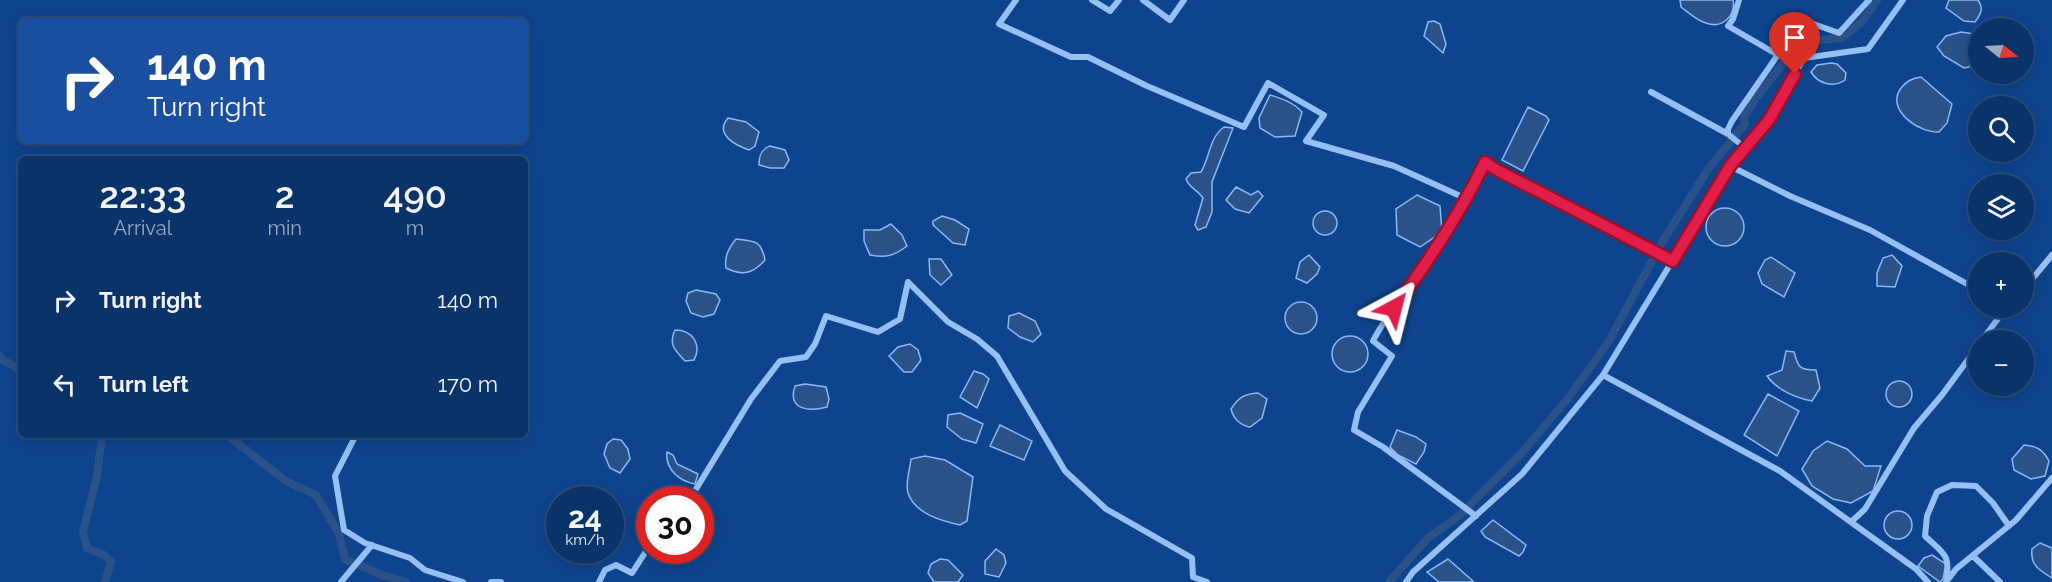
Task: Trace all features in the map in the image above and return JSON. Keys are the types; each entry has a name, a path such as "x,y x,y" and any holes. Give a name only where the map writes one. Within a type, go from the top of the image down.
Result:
{"street":[{"path":"1016,0 999,24 1071,57 1088,57 1146,86 1244,127 1269,82 1324,115 1306,141 1394,166 1467,199"},
{"path":"1092,0 1110,11 1119,0"},
{"path":"1143,0 1170,20 1184,0"},
{"path":"1739,0 1733,19 1728,26 1778,55"},
{"path":"1728,134 1732,121 1802,20 1839,33 1869,0"},
{"path":"1406,582 1413,572 1474,515 1522,474 1604,375 1730,166 1744,146 1769,120 1804,58 1868,49 1903,0"},
{"path":"1651,92 1728,134 1744,146"},
{"path":"1474,515 1383,447 1354,430 1358,412 1392,356 1373,341 1383,321 1447,234 1485,162 1673,261"},
{"path":"1730,166 1790,196 1870,230 1968,284"},
{"path":"2034,277 2052,255"},
{"path":"698,486 751,399 780,362 806,357 826,316 878,332 900,319 908,282 948,322 977,339 997,357 1065,471 1106,509 1192,558 1193,576 1207,582"},
{"path":"1851,522 1864,509 1914,428 1942,396 1968,360"},
{"path":"1604,375 1780,471 1916,569 1928,582"},
{"path":"354,438 335,476 344,530 372,545 410,558 425,570 463,582"},
{"path":"1946,582 1956,569 2009,526 2052,478"},
{"path":"1946,582 1947,557 1925,536 1927,516 1937,492 1952,485 1976,486 1993,503 2009,526"},
{"path":"341,581 372,545"},
{"path":"1973,556 2000,582"},
{"path":"599,582 605,570 616,565 632,573 638,564"},
{"path":"491,582 501,582"}],"water":[{"path":"1680,0 1733,0 1733,6 1727,20 1712,24 1703,22 1690,14 1681,7"},
{"path":"1949,0 1978,0 1981,11 1978,18 1968,18 1968,21 1946,8"},
{"path":"1434,21 1440,24 1446,44 1443,53 1424,36 1428,22"},
{"path":"1961,32 1968,33 1968,67 1964,68 1944,56 1937,47 1946,36"},
{"path":"1837,64 1846,73 1845,80 1836,84 1826,84 1811,72 1817,65"},
{"path":"1921,77 1952,104 1947,123 1939,132 1922,129 1914,124 1901,112 1897,104 1897,96 1905,83"},
{"path":"1270,95 1291,103 1302,112 1295,136 1275,137 1260,128 1259,118"},
{"path":"1528,107 1546,116 1549,120 1523,171 1502,160"},
{"path":"728,118 746,122 759,132 755,146 749,150 728,138 723,129"},
{"path":"1224,127 1233,128 1212,182 1212,212 1206,227 1198,230 1195,225 1203,198 1186,179 1191,173 1201,172 1215,137"},
{"path":"770,146 785,150 789,160 784,168 759,165 761,153"},
{"path":"1236,187 1251,195 1258,191 1263,196 1249,213 1235,209 1226,200"},
{"path":"1417,195 1440,206 1442,232 1420,247 1397,235 1396,209"},
{"path":"1725,208 1738,214 1744,227 1738,240 1725,246 1712,240 1706,227 1712,214"},
{"path":"1325,211 1333,215 1337,223 1333,231 1325,235 1317,231 1313,223 1317,215"},
{"path":"942,216 955,220 969,229 965,245 953,243 933,225 933,221"},
{"path":"891,224 902,235 907,246 890,255 870,255 864,241 864,230 880,230"},
{"path":"736,239 748,240 759,245 765,260 752,271 742,273 726,268 728,252"},
{"path":"1309,255 1320,267 1317,274 1307,283 1296,278 1300,262"},
{"path":"1892,255 1902,266 1895,287 1877,286 1877,273 1883,258"},
{"path":"1771,257 1795,273 1784,297 1762,284 1758,273 1765,260"},
{"path":"929,259 941,259 952,275 941,285 930,275"},
{"path":"696,290 716,294 720,300 714,314 703,317 691,313 686,301 688,293"},
{"path":"1301,302 1312,307 1317,318 1312,329 1301,334 1290,329 1285,318 1290,307"},
{"path":"1019,313 1035,321 1041,334 1033,342 1020,337 1008,328 1009,316"},
{"path":"675,330 687,333 694,339 697,349 694,360 685,361 676,350 672,343"},
{"path":"1350,336 1363,341 1368,354 1363,367 1350,372 1337,367 1332,354 1337,341"},
{"path":"910,344 918,350 921,360 912,372 904,372 889,356 898,347"},
{"path":"1786,351 1794,352 1800,367 1816,370 1820,388 1812,401 1787,393 1767,376 1782,370"},
{"path":"974,371 989,379 977,408 960,397"},
{"path":"1899,381 1908,385 1912,394 1908,403 1899,407 1890,403 1886,394 1890,385"},
{"path":"805,384 826,387 829,399 827,407 807,409 797,405 793,394 795,386"},
{"path":"1258,393 1267,399 1262,418 1250,427 1244,425 1238,421 1231,409 1242,397"},
{"path":"1768,394 1799,411 1777,456 1744,435"},
{"path":"960,413 983,424 976,443 962,439 947,427 948,415"},
{"path":"1000,425 1032,441 1024,460 990,446"},
{"path":"1397,430 1416,437 1426,444 1416,464 1398,455 1390,447"},
{"path":"613,439 621,440 628,449 630,459 620,473 610,468 604,454 607,444"},
{"path":"1827,441 1847,449 1865,466 1881,466 1873,491 1851,503 1833,499 1812,486 1802,469 1813,451"},
{"path":"2024,445 2039,449 2047,457 2049,461 2045,476 2031,479 2014,470 2012,459"},
{"path":"667,452 673,455 677,464 698,474 695,484 674,473 668,464"},
{"path":"925,456 945,460 973,477 967,521 960,525 937,519 923,511 912,500 907,485 911,459"},
{"path":"1898,511 1908,515 1912,525 1908,535 1898,539 1888,535 1884,525 1888,515"},
{"path":"1493,520 1526,545 1519,556 1485,537 1481,531"},
{"path":"2040,543 2052,548 2052,578 2039,570 2032,559 2032,549"},
{"path":"996,549 1004,555 1006,563 999,577 985,574 985,561"},
{"path":"1932,555 1946,564 1943,579 1940,582 1918,566 1924,558"},
{"path":"940,559 948,560 963,575 958,582 934,582 928,573 931,564"},
{"path":"1448,559 1474,582 1439,582 1427,572"}],"waterway":[{"path":"1389,582 1427,539 1460,515 1521,454 1569,397 1609,341 1661,244 1709,168 1745,124 1744,117 1756,98 1800,42 1841,38 1862,22 1877,0"},
{"path":"0,356 1,359 18,368"},
{"path":"102,438 97,476 83,532 87,548 104,555 111,562 105,582"},
{"path":"231,438 286,481 316,495 339,534 345,559 382,575 406,582"}],"route":[{"path":"1394,308 1447,234 1485,162 1673,261 1730,166 1769,120 1795,74"}]}
